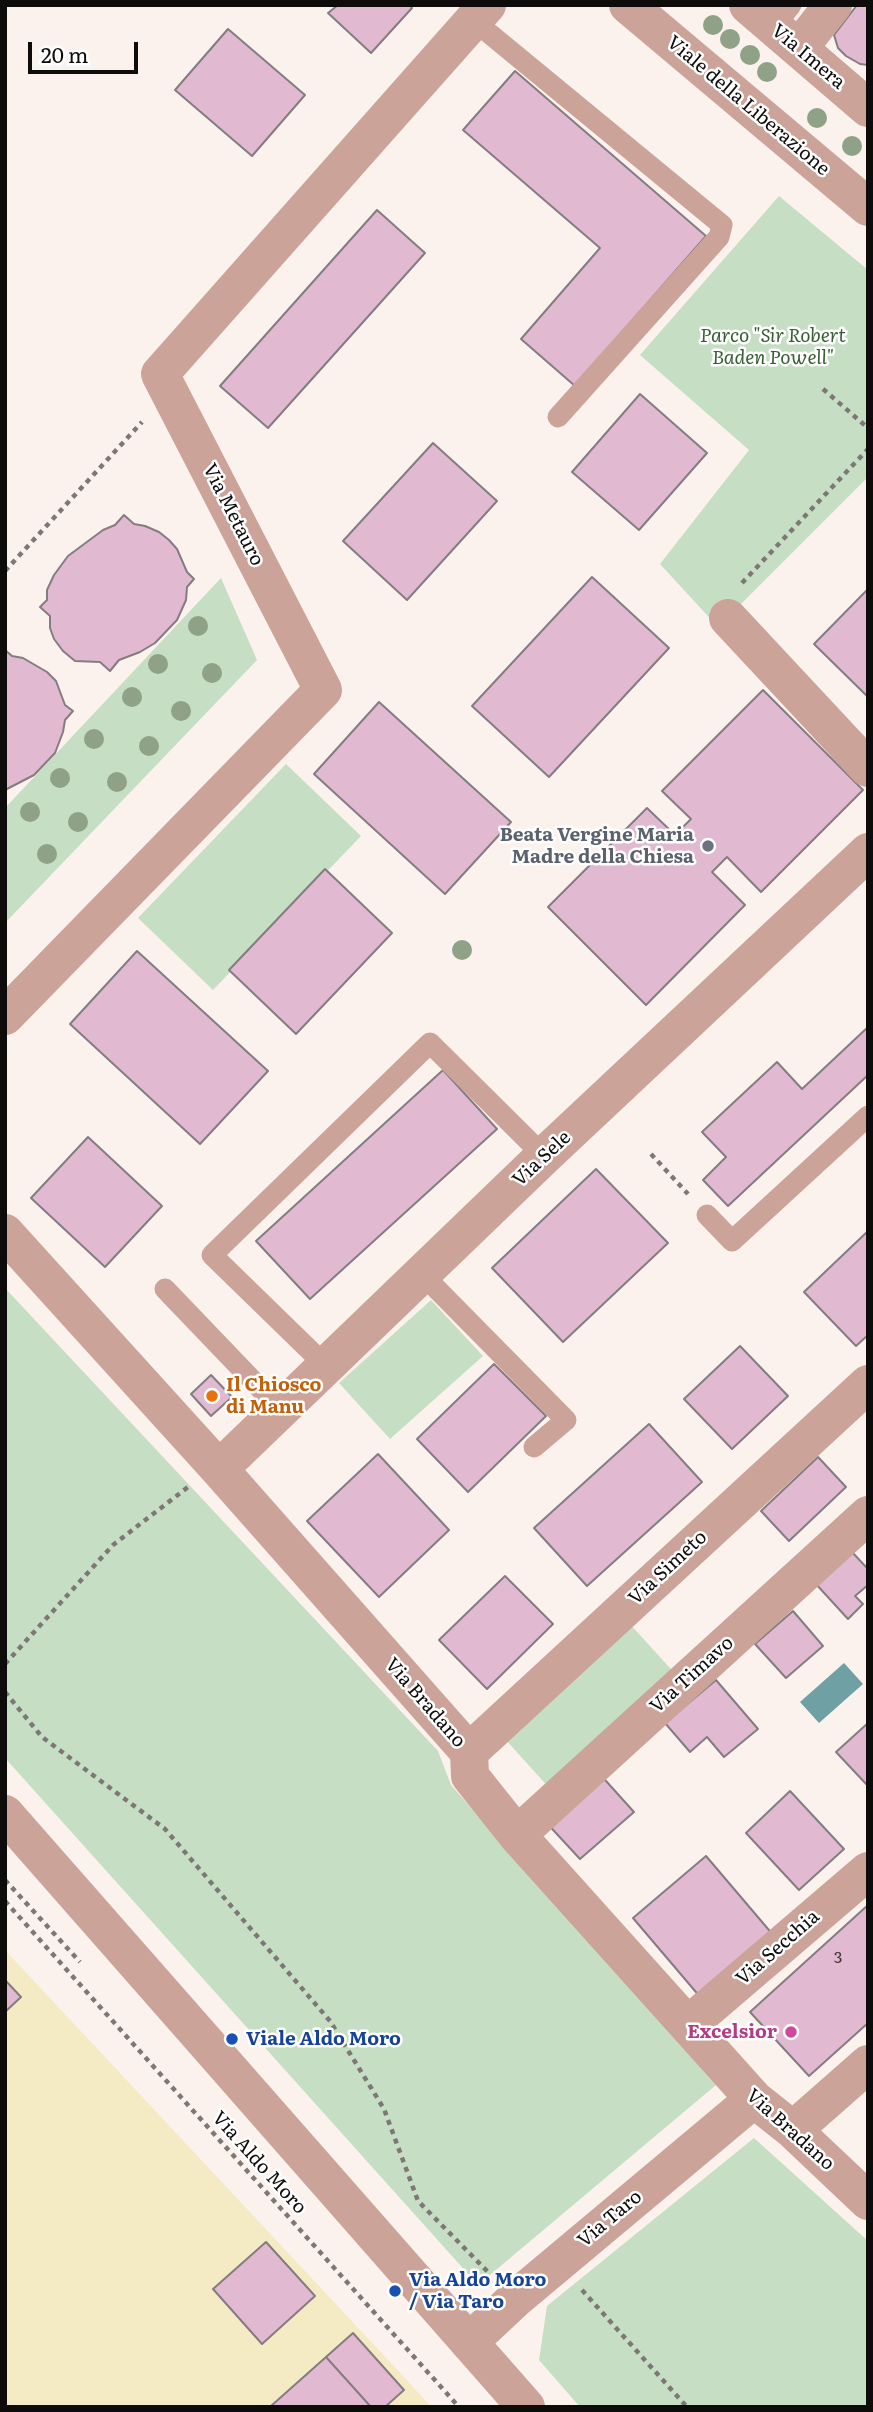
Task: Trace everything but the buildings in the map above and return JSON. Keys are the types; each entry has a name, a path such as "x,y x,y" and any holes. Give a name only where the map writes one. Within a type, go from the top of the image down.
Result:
{"street":[{"name":"Viale della Liberazione","path":"628,5 868,207"},
{"path":"778,21 833,5"},
{"name":"Via Metauro","path":"5,1016 323,690 160,374 480,13"},
{"name":"Via Imera","path":"778,21 868,108"},
{"path":"728,618 868,768"},
{"name":"Via Sele","path":"219,1469 544,1156 868,852"},
{"name":"Via Bradano","path":"5,1233 219,1469 469,1752 470,1776 517,1835 754,2099 793,2130 868,2201"},
{"name":"Via Simeto","path":"469,1752 868,1384"},
{"name":"Via Timavo","path":"517,1835 868,1515"},
{"path":"5,1814 526,2407"},
{"name":"Via Secchia","path":"688,2025 868,1871"},
{"path":"793,2130 868,2064"},
{"name":"Via Taro","path":"469,2342 514,2300 754,2099"}],"lane":[{"path":"480,13 722,225 719,237 558,417"},
{"path":"326,1366 212,1255 430,1043 544,1156"},
{"path":"707,1215 732,1241 868,1116"},
{"path":"422,1274 566,1420 534,1447"},
{"path":"165,1289 280,1409"}],"path":[{"path":"823,388 868,428"},
{"path":"5,571 170,393"},
{"path":"728,618 720,607 868,449"},
{"path":"651,1154 707,1215"},
{"path":"5,1664 113,1545 190,1485 219,1469"},
{"path":"5,1692 42,1737 165,1829 330,2021 384,2109 418,2201 491,2275"},
{"name":"Via Aldo Moro","path":"5,1901 459,2407"},
{"path":"576,2284 687,2407"}],"green space":[{"name":"Parco \"Sir Robert Baden Powell\"","path":"779,196 868,270 868,477 718,627 660,564 749,450 640,355"},
{"path":"221,578 257,660 5,923 5,808"},
{"path":"286,764 361,836 213,990 138,918"},
{"path":"5,1288 438,1751 451,1785 716,2085 478,2285 5,1758"},
{"path":"431,1300 483,1356 390,1439 339,1383"},
{"path":"630,1624 678,1677 552,1791 504,1738"},
{"path":"754,2138 868,2241 868,2407 580,2407 539,2360 547,2306"}],"sand":[{"path":"5,1950 406,2379 431,2407 5,2407"}],"water":[{"path":"844,1663 863,1684 819,1723 800,1702"}],"place":[{"name":"Beata Vergine Maria Madre della Chiesa","path":"708,846"},
{"name":"Il Chiosco di Manu","path":"212,1396"},
{"name":"Excelsior","path":"791,2032"},
{"name":"Viale Aldo Moro","path":"232,2039"},
{"name":"Via Aldo Moro / Via Taro","path":"395,2291"}]}
